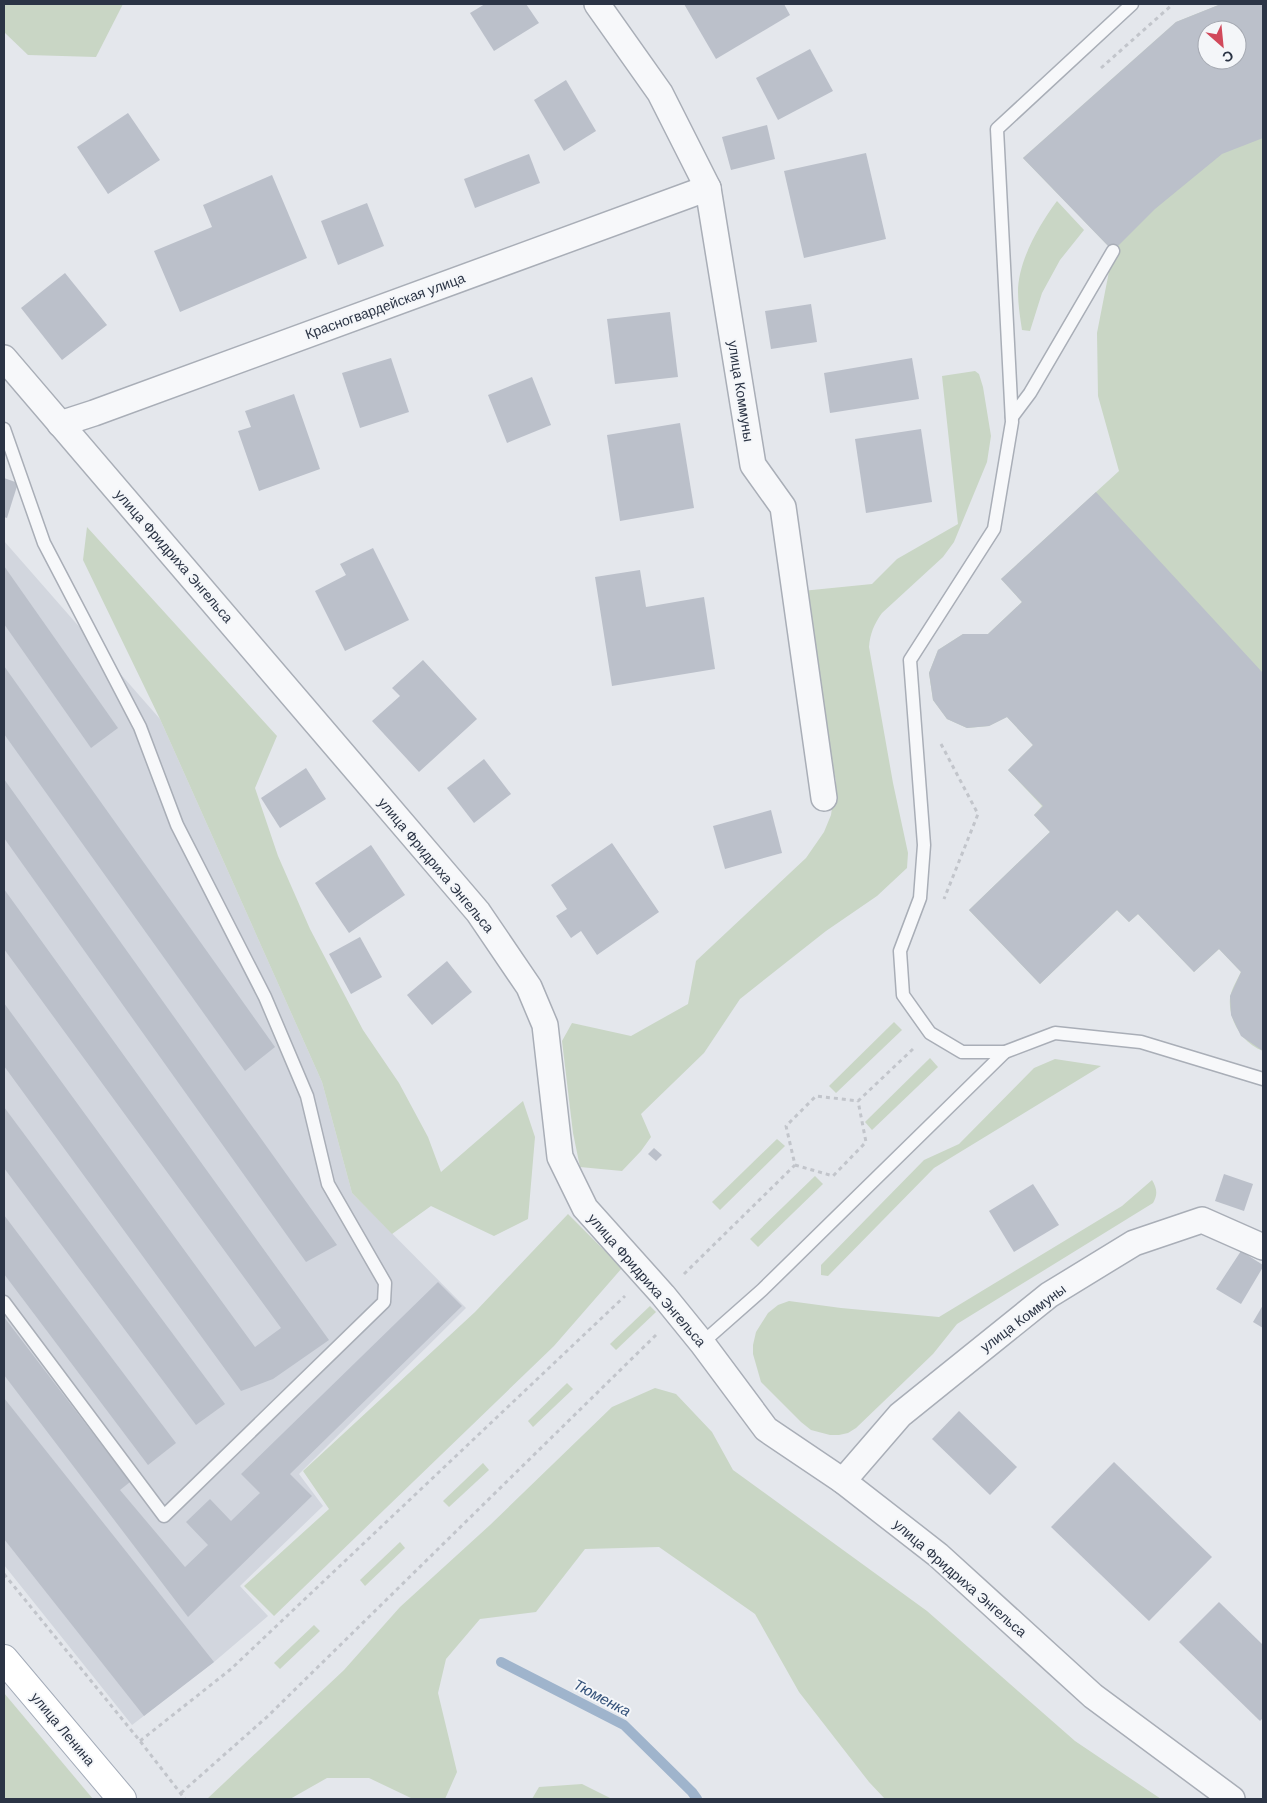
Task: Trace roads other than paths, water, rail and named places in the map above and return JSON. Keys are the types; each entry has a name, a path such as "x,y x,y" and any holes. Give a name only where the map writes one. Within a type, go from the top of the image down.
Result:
{"main road":[{"name":"улица Ленина","path":"4,1660 122,1799"}],"street":[{"name":"улица Коммуны","path":"597,4 660,92 708,188 753,465 783,507 824,798"},
{"name":"Красногвардейская улица","path":"60,424 708,188"},
{"name":"улица Фридриха Энгельса","path":"4,358 478,912 530,986 545,1025 560,1157 585,1208 663,1295 702,1342 766,1429 844,1480 938,1554 1093,1696 1232,1799"},
{"name":"улица Коммуны","path":"844,1480 900,1415 1049,1295 1134,1243 1202,1220 1263,1247"}],"lane":[{"path":"1132,4 997,129 1012,417 994,529 910,660 924,845 920,898 900,952 903,995 930,1033 962,1052 1005,1052 1055,1033 1141,1042 1263,1079"},
{"path":"1012,417 1030,393 1113,251"},
{"path":"4,429 44,543 140,727 177,825 265,998 307,1096 328,1184 385,1284 384,1302 164,1516 4,1302"},
{"path":"702,1342 762,1290 1005,1052"}],"waterway":[{"name":"Тюменка","path":"501,1662 624,1725 697,1799"}]}
